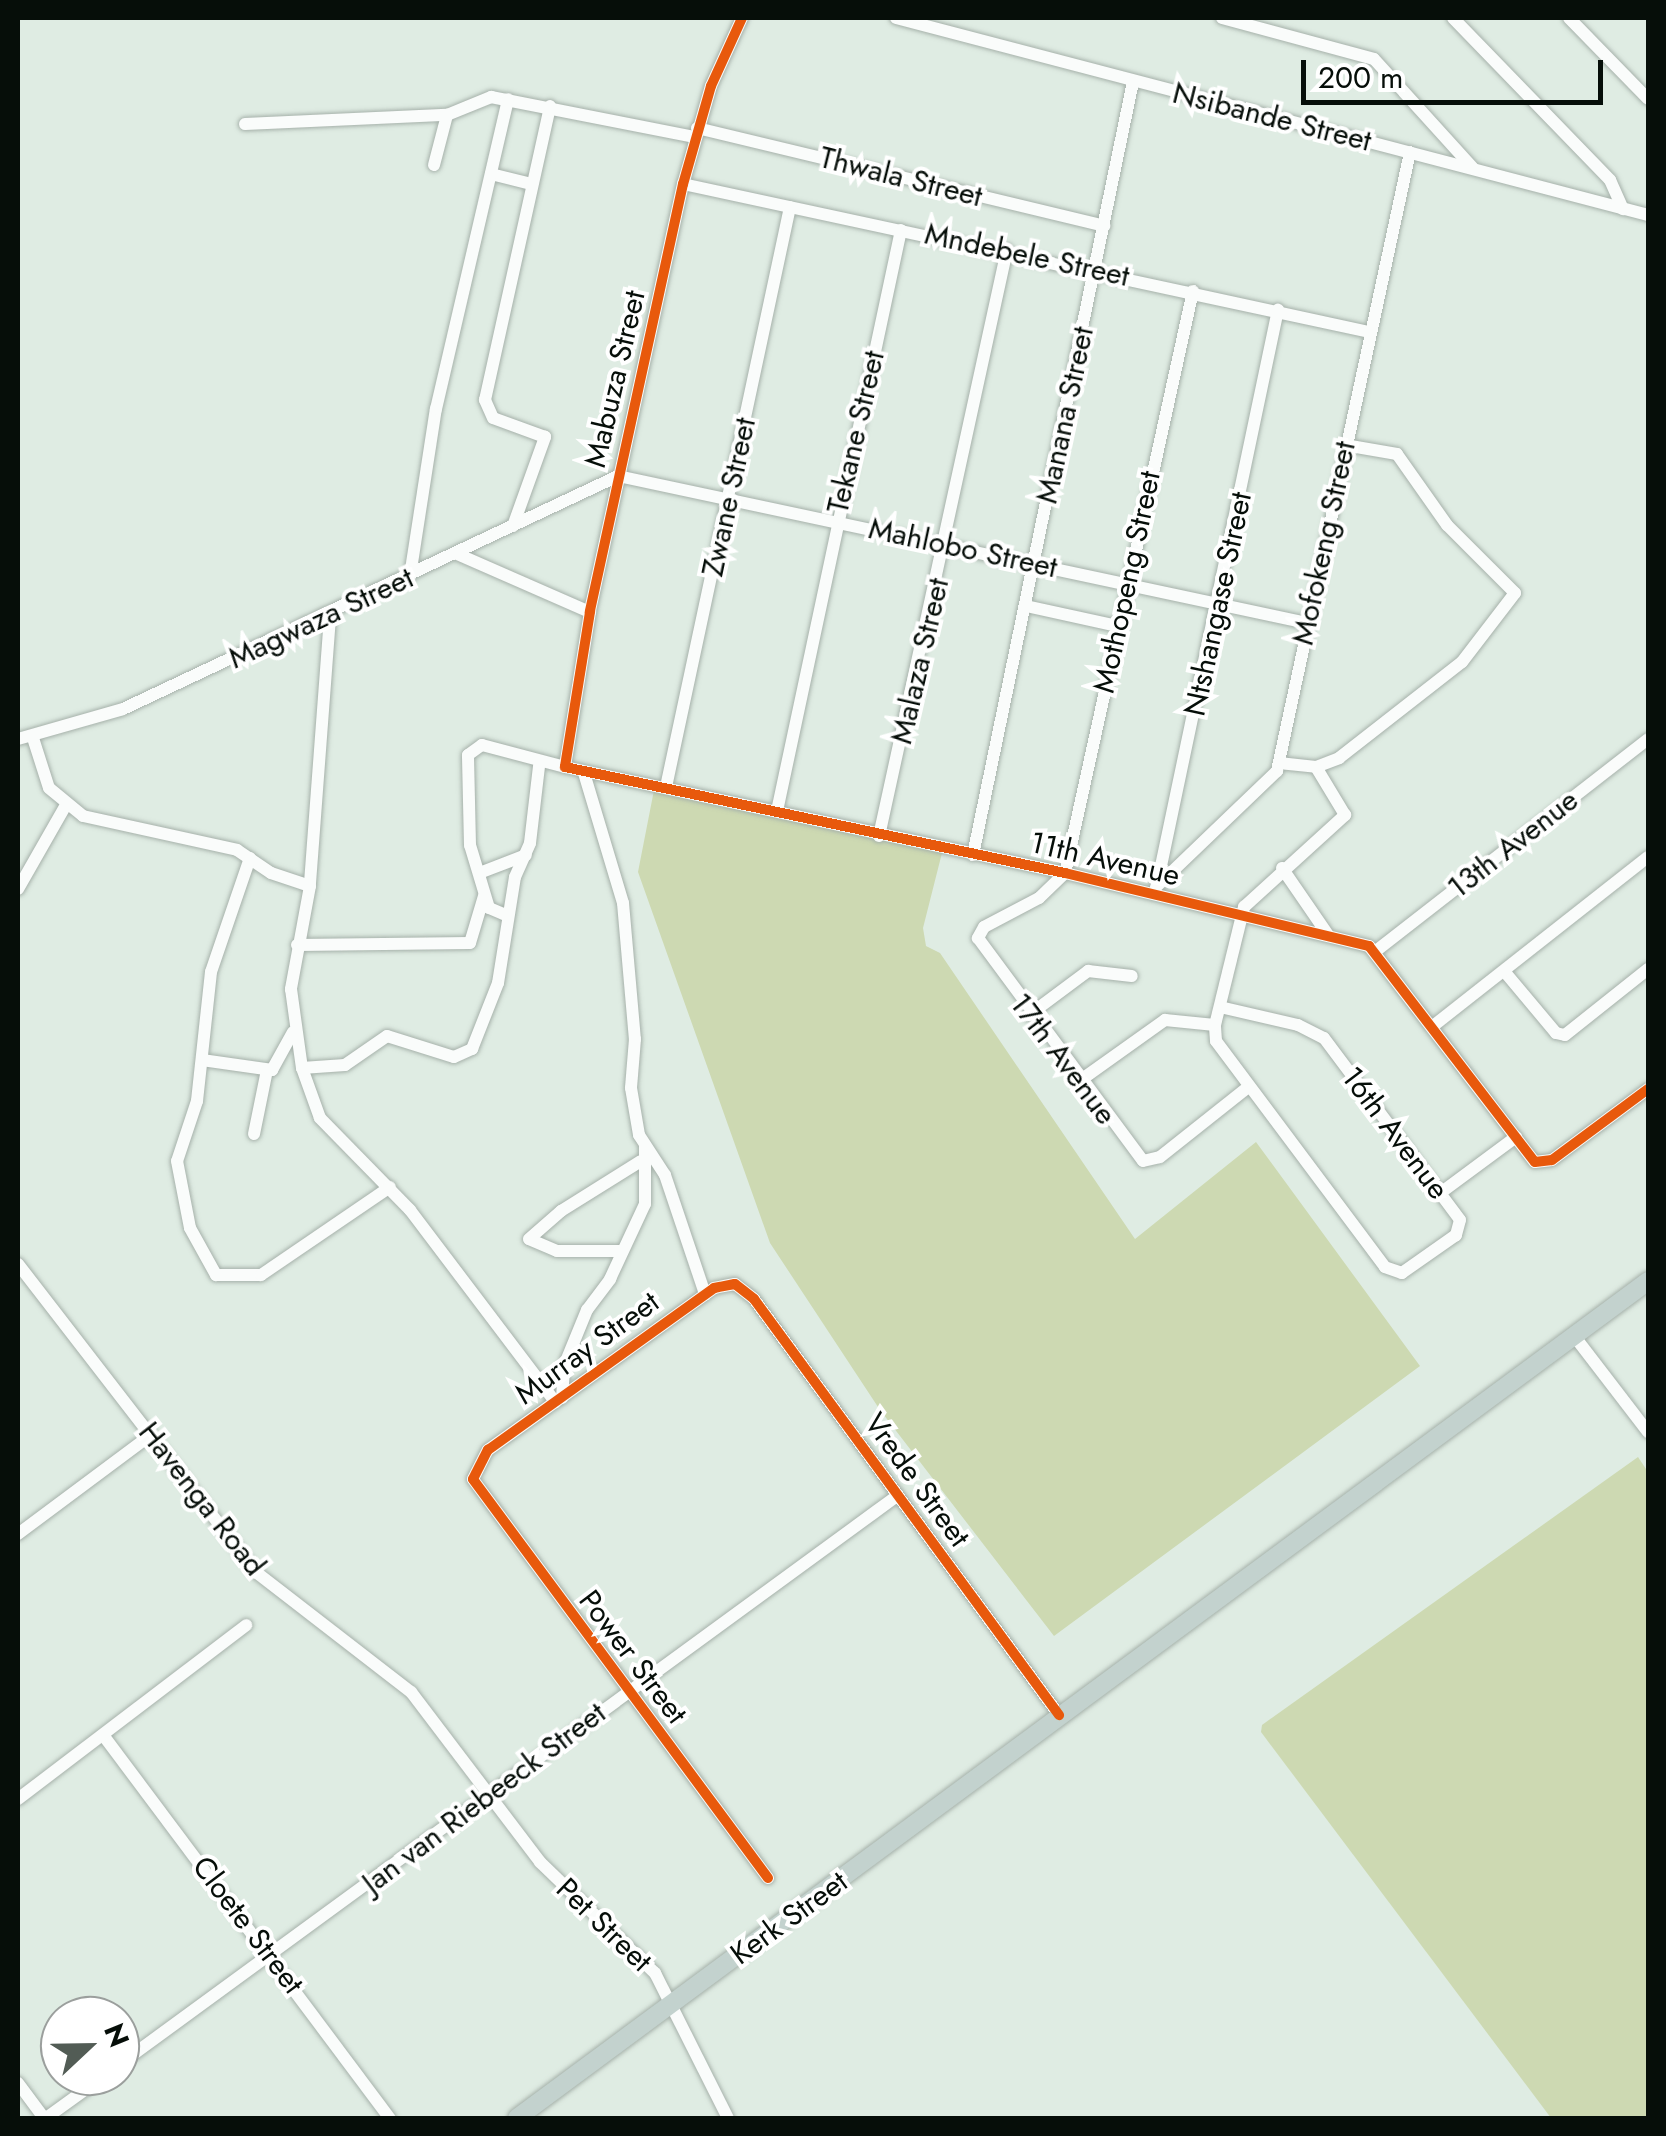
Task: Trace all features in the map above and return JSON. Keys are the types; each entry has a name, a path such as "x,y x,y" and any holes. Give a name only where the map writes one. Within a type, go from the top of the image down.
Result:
{"highway":[{"name":"Kerk Street","path":"517,2118 1648,1282"}],"street":[{"name":"Mabuza Street","path":"564,763 590,612 683,184 696,132 742,18"},
{"name":"Nsibande Street","path":"896,18 1648,216"},
{"path":"1222,18 1374,59 1473,168"},
{"path":"1452,18 1610,180 1623,209"},
{"path":"1569,18 1648,98"},
{"name":"Manana Street","path":"973,855 1133,82"},
{"name":"Thwala Street","path":"244,124 447,114 477,99 508,99 696,132 1104,226"},
{"path":"410,576 436,409 508,99"},
{"path":"513,526 545,437 490,416 485,400 550,106"},
{"path":"434,165 447,114"},
{"name":"Mofokeng Street","path":"1155,892 1266,788 1279,764 1410,152"},
{"path":"491,174 532,184"},
{"name":"Mndebele Street","path":"683,184 1096,268 1369,332"},
{"name":"Zwane Street","path":"666,787 790,207"},
{"name":"Tekane Street","path":"778,811 835,522 901,230"},
{"name":"Malaza Street","path":"879,836 946,546 1007,250"},
{"name":"Mothopeng Street","path":"1065,873 1126,582 1194,291"},
{"name":"Ntshangase Street","path":"1155,892 1220,604 1278,310"},
{"path":"1279,764 1316,767 1339,758 1462,662 1515,592 1447,525 1397,454 1345,445"},
{"name":"Magwaza Street","path":"18,740 123,709 330,617 618,476"},
{"name":"Mahlobo Street","path":"618,476 1307,622"},
{"path":"458,554 590,612"},
{"path":"1026,606 1117,626"},
{"path":"202,1060 267,1070 278,1067 292,1032 297,945 310,886 330,617"},
{"path":"34,738 42,775 66,805 98,823 250,858 310,886"},
{"name":"13th Avenue","path":"1377,950 1648,738"},
{"name":"11th Avenue","path":"482,872 468,834 470,751 482,746 539,766 564,763 584,773 666,787 879,836 1155,892 1377,950"},
{"path":"302,1068 345,1065 391,1036 445,1055 468,1053 495,994 508,916 526,855 539,766"},
{"path":"1078,1082 1165,1020 1215,1025 1241,915 1282,868 1345,815 1316,767"},
{"path":"584,773 623,903 634,1039 631,1088 645,1146 665,1175 705,1294"},
{"path":"18,889 66,805"},
{"path":"508,916 493,912 482,872 526,855"},
{"path":"1434,1026 1648,857"},
{"path":"250,858 212,972 202,1060 178,1175 190,1228 216,1275 261,1274 390,1188"},
{"path":"1282,868 1328,936"},
{"name":"17th Avenue","path":"1065,873 1039,898 978,934 983,953 1078,1082 1148,1163 1247,1088"},
{"path":"297,945 470,942 485,892"},
{"path":"1377,950 1516,1138 1541,1163 1648,1089"},
{"path":"1504,971 1556,1033 1565,1035 1648,969"},
{"path":"1028,1015 1088,971 1132,976"},
{"name":"16th Avenue","path":"1215,1025 1220,1049 1247,1088 1390,1271 1407,1270 1458,1232 1460,1220 1324,1038 1306,1028 1220,1007"},
{"path":"292,1032 320,1118 390,1188 559,1400"},
{"path":"254,1134 267,1070"},
{"path":"1439,1194 1516,1138"},
{"path":"559,1400 568,1356 646,1200 641,1161 645,1146"},
{"path":"621,1251 557,1251 530,1239 561,1211 641,1161"},
{"name":"Havenga Road","path":"18,1264 257,1573 401,1682 490,1797"},
{"name":"Murray Street","path":"478,1460 705,1294 728,1284"},
{"name":"Vrede Street","path":"728,1284 754,1299 1060,1715"},
{"path":"1575,1336 1648,1431"},
{"path":"18,1534 151,1435"},
{"name":"Power Street","path":"478,1460 473,1479 482,1499 768,1878"},
{"name":"Jan van Riebeeck Street","path":"140,2050 897,1496"},
{"path":"18,1799 246,1625"},
{"name":"Cloete Street","path":"103,1734 272,1954 390,2118"},
{"name":"Pet Street","path":"490,1797 540,1862 641,1956 674,2001 728,2118"},
{"path":"18,2083 45,2118 76,2096"}],"green space":[{"path":"655,785 944,845 923,928 926,946 940,953 1135,1239 1256,1142 1420,1366 1054,1636 880,1410 770,1243 638,872"},
{"path":"1638,1457 1648,1472 1648,2118 1551,2118 1261,1732 1262,1725"}],"cycle path":[{"path":"742,18 711,86 683,184 590,612 565,767 1065,873 1369,946 1535,1162 1552,1160 1648,1089"},
{"path":"768,1878 473,1479 488,1450 714,1288 735,1284 754,1299 1059,1715"}]}
